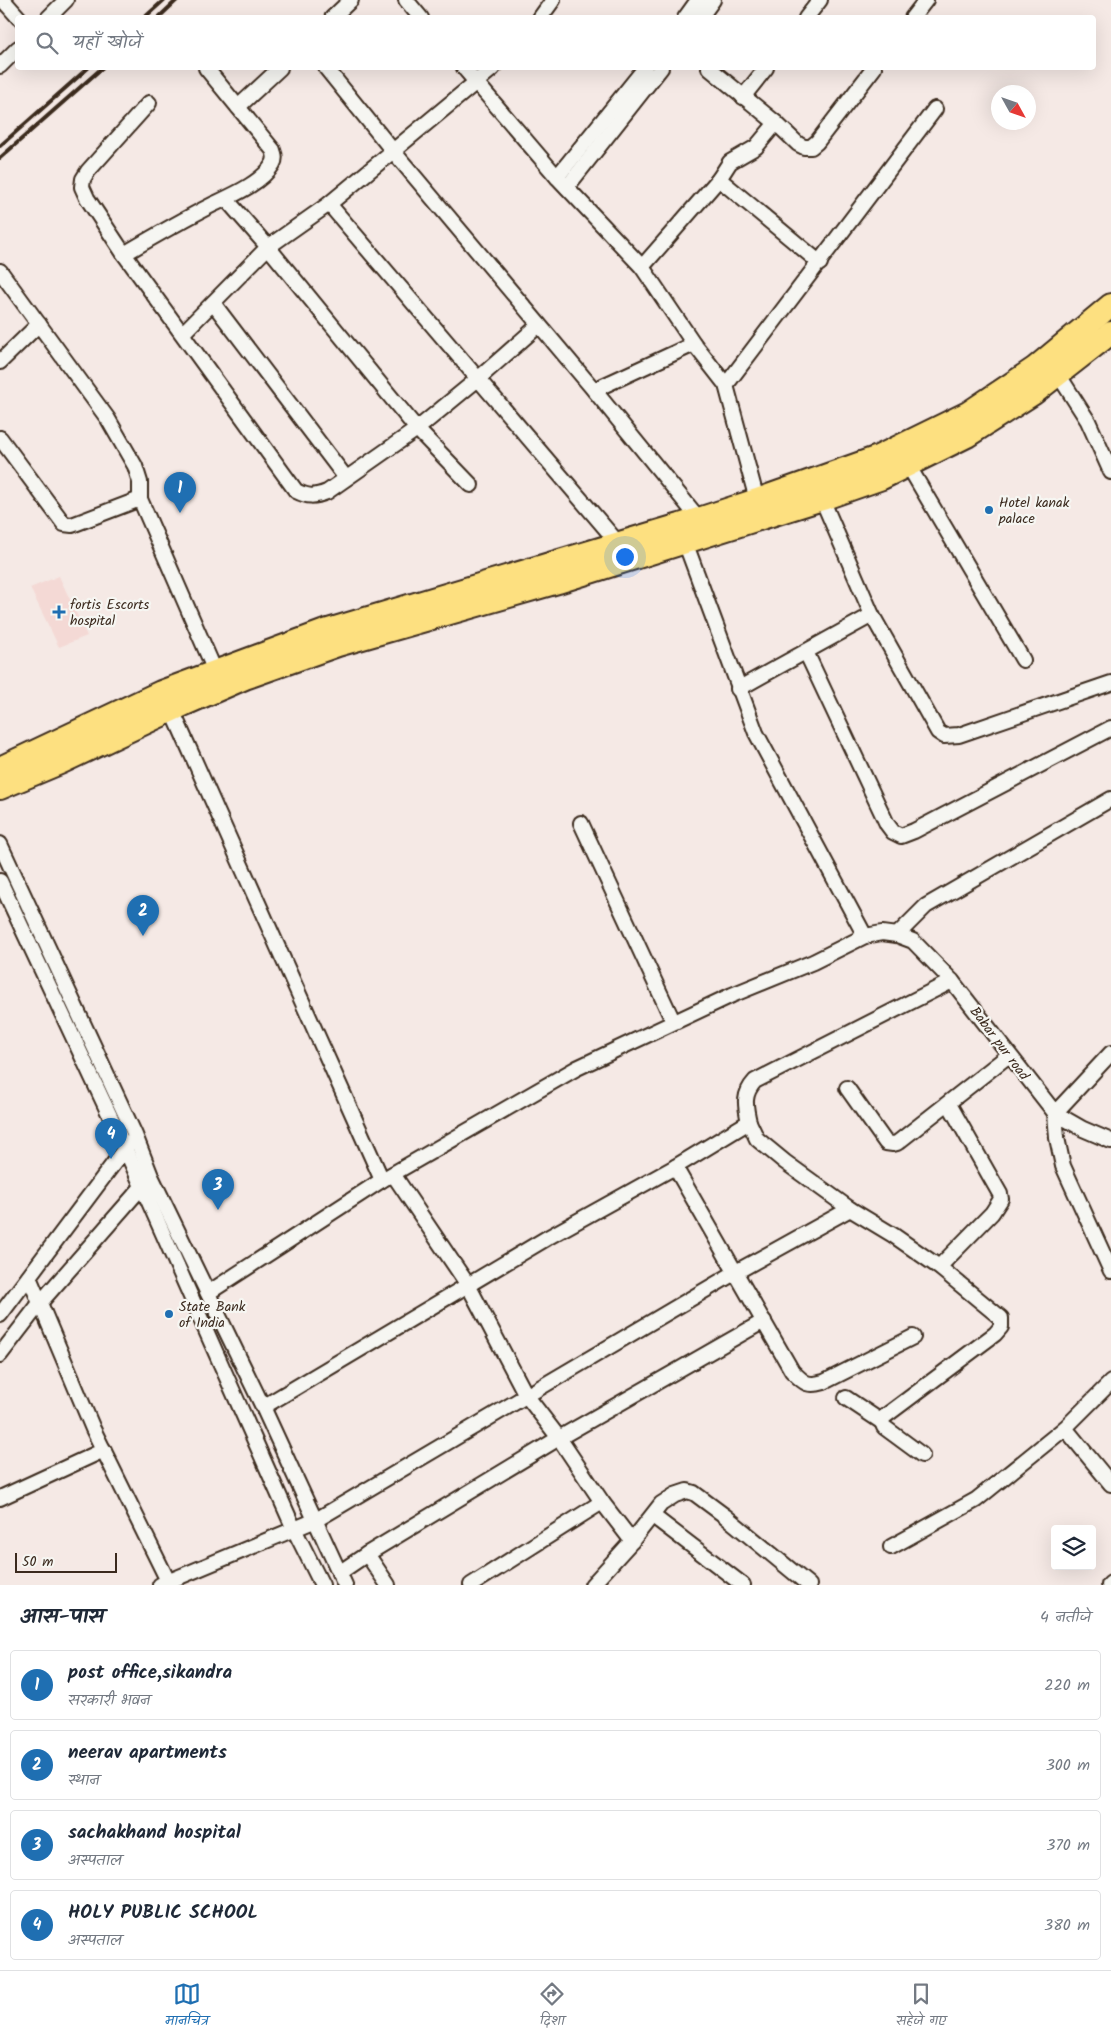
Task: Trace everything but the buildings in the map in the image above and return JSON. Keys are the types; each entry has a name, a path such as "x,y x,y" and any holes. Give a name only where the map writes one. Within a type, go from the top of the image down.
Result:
{"highway":[{"path":"0,768 161,692 357,620 699,519 878,457 968,413 1035,368 1111,305"},
{"path":"0,788 62,762 245,678 338,645 558,582 822,499 882,478 967,436 1034,393 1111,333"}],"street":[{"path":"3,0 16,15"},
{"path":"51,15 66,0"},
{"path":"335,15 351,0"},
{"path":"406,0 418,15"},
{"path":"542,15 553,0"},
{"path":"808,15 820,0"},
{"path":"914,15 926,0"},
{"path":"689,15 703,5"},
{"path":"0,66 15,51"},
{"path":"124,254 239,192 271,168 275,162 276,156 273,150 208,70"},
{"path":"238,107 278,70"},
{"path":"328,70 699,519"},
{"path":"466,70 562,182 642,267 694,344 726,385 757,500"},
{"path":"182,333 268,247 329,204 491,70"},
{"path":"562,182 644,70"},
{"path":"562,182 658,70"},
{"path":"711,70 776,123 798,144 804,147 811,147 817,142 872,70"},
{"path":"743,97 764,70"},
{"path":"150,103 83,180 82,187 87,198 124,254 296,491 306,497 326,492 417,429 539,325"},
{"path":"726,385 935,109"},
{"path":"642,267 719,179 733,158 751,151 776,123"},
{"path":"719,179 820,263"},
{"path":"226,199 268,247 417,429 471,485"},
{"path":"329,204 618,543"},
{"path":"0,271 112,427 135,466 140,482 140,499 215,671"},
{"path":"213,303 346,478"},
{"path":"0,362 39,324"},
{"path":"594,390 694,344"},
{"path":"1058,374 1088,421 1111,472"},
{"path":"0,438 64,524 72,525 140,499"},
{"path":"908,466 1024,660"},
{"path":"822,499 872,615 938,732 944,736 959,736 1111,683"},
{"path":"685,542 738,689 756,733 865,936"},
{"path":"738,689 872,615"},
{"path":"806,652 887,824 893,832 901,836 1111,728"},
{"path":"172,710 290,976 388,1177 468,1285 526,1395 632,1541"},
{"path":"208,1293 388,1177 576,1068 732,994 813,962 865,936 882,932 897,934 926,906 1111,799"},
{"path":"581,823 673,1021"},
{"path":"0,844 135,1134 152,1176 263,1407 342,1579 367,1554 559,1438 764,1321"},
{"path":"0,881 125,1148 141,1188 294,1529 322,1585"},
{"name":"Babar pur road","path":"897,934 913,941 952,981 1055,1113 1082,1129 1111,1141"},
{"path":"882,1422 890,1411 984,1343 1001,1327 1001,1318 939,1267 893,1235 850,1209 762,1144 757,1139 749,1122 745,1105 746,1096 748,1088 755,1081 952,981"},
{"path":"1111,1052 1055,1113 1057,1138 1063,1166 1111,1271"},
{"path":"847,1088 881,1137 889,1144 897,1143 1009,1055"},
{"path":"939,1267 992,1213 1001,1200 1000,1194 949,1104"},
{"path":"263,1407 547,1238 675,1167 749,1122"},
{"path":"0,1315 135,1134"},
{"path":"675,1167 792,1371 802,1381 812,1386 824,1382 913,1336"},
{"path":"0,1355 40,1303 152,1176"},
{"path":"29,1277 164,1583 316,1520 736,1272 850,1209"},
{"path":"891,1547 976,1500 1065,1428 1111,1382"},
{"path":"846,1398 882,1422 884,1427 922,1455"},
{"path":"1065,1428 1111,1484"},
{"path":"0,1498 104,1450"},
{"path":"592,1585 632,1541 661,1504 675,1495 687,1491 694,1493 809,1585"},
{"path":"471,1585 602,1502"},
{"path":"652,1516 743,1585"},
{"path":"367,1554 388,1585"}],"shaded area":[{"name":"fortis Escorts hospital","path":"59,576 87,636 59,647 30,588"}],"railway":[{"path":"147,15 164,0"},
{"path":"161,15 177,0"},
{"path":"0,146 86,70"},
{"path":"0,158 100,70"}],"place":[{"name":"Hotel kanak palace","path":"989,510"},
{"name":"post office,sikandra","path":"180,513"},
{"name":"fortis Escorts hospital","path":"59,612"},
{"name":"neerav apartments","path":"143,936"},
{"name":"HOLY PUBLIC SCHOOL","path":"111,1159"},
{"name":"sachakhand hospital","path":"218,1210"},
{"name":"State Bank of India","path":"169,1314"}]}
